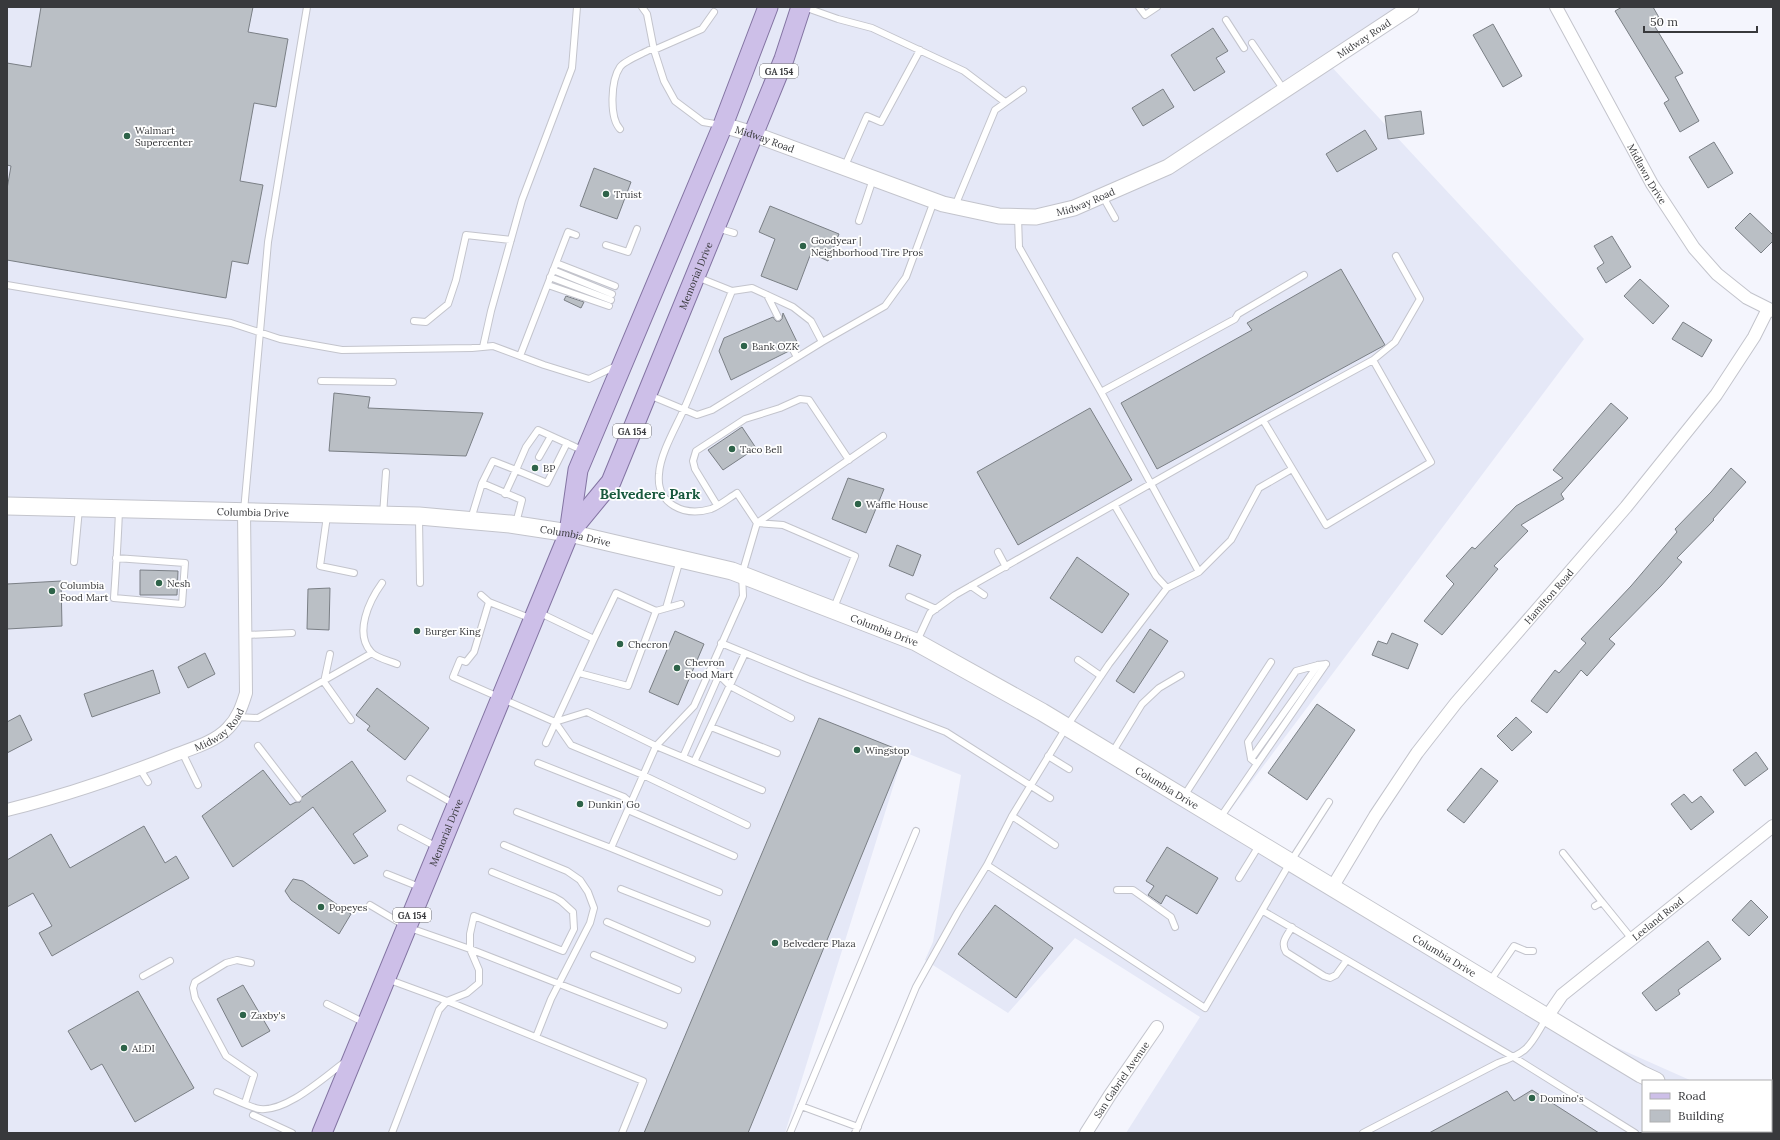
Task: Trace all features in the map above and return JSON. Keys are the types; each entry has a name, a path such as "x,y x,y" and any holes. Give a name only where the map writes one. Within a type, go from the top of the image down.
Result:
{"main road":[{"name":"Memorial Drive","path":"322,1133 569,533 578,470 723,126 768,7"},
{"name":"Memorial Drive","path":"569,533 611,482 677,318 716,228 784,59 803,7"},
{"name":"Columbia Drive","path":"7,506 419,516 516,525 569,533 742,574 916,642 1067,726 1641,1074 1654,1080"}],"street":[{"name":"Midway Road","path":"723,126 753,134 934,200 999,216 1036,217 1074,208 1168,167 1411,7"},
{"name":"Midlawn Drive","path":"1556,7 1652,184 1694,248 1717,274 1747,298 1770,310"},
{"name":"Hamilton Road","path":"1333,886 1375,816 1417,753 1456,703 1626,507 1716,395 1770,310"},
{"name":"Midway Road","path":"7,810 45,800 140,769 215,739 228,729 237,717 246,693 247,635 244,512"},
{"name":"Leeland Road","path":"1548,1017 1562,995 1773,826"},
{"name":"San Gabriel Avenue","path":"1086,1133 1110,1094 1157,1027"}],"lane":[{"path":"244,512 268,242 307,7"},
{"path":"483,347 522,200 572,68 577,7"},
{"path":"642,7 647,14 654,50 664,81 675,101 703,122 723,126"},
{"path":"803,7 838,19 872,28 920,50 964,71 1005,102"},
{"path":"1139,7 1145,15 1157,7"},
{"path":"620,129 616,124 612,96 616,76 620,66 649,50 654,50 702,29 714,12"},
{"path":"1226,20 1244,48"},
{"path":"1252,43 1284,90"},
{"path":"844,168 867,116 881,122 920,50"},
{"path":"955,206 995,110 1023,90"},
{"path":"859,221 874,178"},
{"path":"1102,195 1115,218"},
{"path":"647,395 697,415 712,410 797,357 885,306 906,277 934,200"},
{"path":"1018,217 1019,247 1101,392 1199,572"},
{"path":"716,228 734,233"},
{"path":"606,245 628,252 637,229"},
{"path":"520,356 568,232 576,235"},
{"path":"414,321 426,322 448,304 456,280 466,235 511,240"},
{"path":"916,642 930,613 971,586 1373,360 1395,342 1420,299 1396,256"},
{"path":"556,263 615,286"},
{"path":"553,270 611,300"},
{"path":"1101,392 1235,319 1238,314 1304,275"},
{"path":"696,276 732,291 752,288 793,307 811,321 822,342"},
{"path":"550,277 611,300"},
{"path":"7,285 231,323 280,339 342,350 493,346 589,378 623,363"},
{"path":"548,285 611,300"},
{"path":"732,291 684,410 669,440 659,472 659,489 668,502 676,508 688,511 711,508 737,493 757,523"},
{"path":"768,295 778,317"},
{"path":"791,346 797,357"},
{"path":"1264,420 1326,525 1431,462 1373,360"},
{"path":"321,381 393,382"},
{"path":"718,504 695,469 693,462 696,452 744,419 780,408 800,399 809,400 849,460"},
{"path":"505,494 526,447 538,430 586,452"},
{"path":"539,457 551,436"},
{"path":"611,848 656,746 694,706 743,596 742,574 757,523 883,436"},
{"path":"470,521 482,483 493,460 516,470 530,474 547,483 567,443"},
{"path":"801,1106 856,1130 916,987 958,912 987,865 1012,816 1067,726 1100,676 1167,588 1199,572 1231,540 1259,488 1292,469"},
{"path":"383,515 386,472"},
{"path":"482,483 522,500 516,525"},
{"path":"1115,506 1156,576 1167,588"},
{"path":"74,562 79,508"},
{"path":"116,558 185,563 182,604 114,598 116,558 119,509"},
{"path":"327,514 320,566 354,573"},
{"path":"419,516 420,583"},
{"path":"757,523 783,525 855,556 833,610"},
{"path":"998,552 1006,566"},
{"path":"666,608 680,559"},
{"path":"382,583 372,597 365,622 363,638 372,653 397,664"},
{"path":"971,586 984,595"},
{"path":"546,743 580,673 616,593 656,611 681,604"},
{"path":"481,595 489,602 535,616 594,639"},
{"path":"908,596 936,609"},
{"path":"489,602 474,652 466,662 460,660 453,676 555,722 571,745 643,775 747,825"},
{"path":"580,673 628,686 656,611"},
{"path":"247,635 292,633"},
{"path":"721,643 808,679 946,732 1050,798"},
{"path":"237,717 258,718 324,682 372,653"},
{"path":"694,762 745,653"},
{"path":"330,654 324,682 351,720"},
{"path":"1078,660 1100,676"},
{"path":"1184,796 1271,662"},
{"path":"1251,759 1318,664"},
{"path":"1220,818 1326,664 1318,664 1296,671 1248,742 1251,759 1257,764"},
{"path":"711,667 730,686 791,718"},
{"path":"683,757 719,675"},
{"path":"1112,753 1142,704 1159,688 1181,675"},
{"path":"555,722 586,712 656,746 762,790"},
{"path":"711,727 777,753"},
{"path":"258,746 298,798"},
{"path":"182,752 198,785"},
{"path":"1048,756 1069,769"},
{"path":"538,763 624,797 631,803"},
{"path":"140,769 148,782"},
{"path":"410,780 457,806"},
{"path":"987,865 1206,1008 1291,861 1329,802"},
{"path":"628,810 734,856"},
{"path":"517,812 634,857 719,892"},
{"path":"1012,816 1055,845"},
{"path":"401,828 440,848"},
{"path":"790,1133 916,831"},
{"path":"1239,878 1261,843"},
{"path":"504,845 567,871 580,880 588,892 594,908 590,923 559,984 536,1037"},
{"path":"1563,853 1632,939"},
{"path":"492,872 554,897 573,912 575,919 574,929 563,951"},
{"path":"387,874 423,888"},
{"path":"621,889 707,923"},
{"path":"1117,890 1132,890 1171,917 1175,927"},
{"path":"1595,906 1602,902"},
{"path":"370,905 407,927 470,949 664,1025"},
{"path":"1263,911 1515,1058 1635,1133"},
{"path":"392,1133 439,1010 448,1001 467,994 478,984 479,970 470,949 470,934 474,916 573,955"},
{"path":"607,922 692,959"},
{"path":"1292,927 1284,941 1283,947 1286,952 1324,976 1330,978 1336,975 1347,960"},
{"path":"1490,982 1514,946 1526,951 1533,951"},
{"path":"594,955 678,990"},
{"path":"245,1103 254,1075 226,1056 195,998 193,988 194,982 226,963 237,960 251,963"},
{"path":"143,976 170,961"},
{"path":"386,979 448,1001 643,1081 622,1133"},
{"path":"327,1004 367,1024"},
{"path":"1363,1133 1498,1063 1515,1058 1528,1049 1548,1017"},
{"path":"217,1092 260,1109 282,1105 299,1096 355,1055"},
{"path":"253,1115 292,1133"}],"shaded area":[{"path":"7,7 1413,7 1329,64 1584,339 1222,821 1537,1012 1690,1080 1642,1080 1642,1132 1772,1132 1772,1116 1773,1133 1126,1133 1200,1017 1075,938 1008,1013 925,960 933,942 961,775 904,752 785,1133 7,1133"}],"building":[{"name":"Walmart Supercenter","path":"41,7 253,7 248,32 288,39 276,107 254,103 240,181 263,185 248,264 232,261 226,298 7,260 7,189 11,166 7,165 7,63 31,67"},
{"path":"1622,7 1653,7 1661,21 1654,25 1683,73 1675,77 1699,121 1680,132 1664,103 1669,100 1615,11"},
{"path":"1493,24 1522,76 1503,87 1473,35"},
{"path":"1213,28 1228,51 1216,58 1225,72 1194,91 1171,55"},
{"path":"1163,89 1174,107 1143,126 1132,108"},
{"path":"1421,111 1424,134 1388,139 1385,116"},
{"path":"1365,130 1377,149 1337,172 1326,154"},
{"path":"1714,142 1733,173 1708,188 1689,157"},
{"name":"Truist","path":"594,168 631,182 617,219 580,206"},
{"name":"Goodyear | Neighborhood Tire Pros","path":"770,206 839,234 828,261 811,253 797,290 761,276 775,239 759,232"},
{"path":"1750,213 1773,235 1773,241 1761,253 1735,228"},
{"path":"1612,236 1631,267 1606,283 1597,268 1604,263 1594,246"},
{"path":"1341,269 1385,345 1157,469 1121,403 1252,330 1247,323"},
{"path":"1640,279 1669,306 1653,324 1624,296"},
{"path":"566,296 584,302 581,308 564,300"},
{"path":"783,313 799,346 797,347 794,342 789,342 787,346 789,351 731,380 719,351 724,338 773,317 776,321 780,321"},
{"path":"1683,322 1712,340 1702,357 1672,339"},
{"path":"334,393 370,397 368,408 483,413 466,456 329,451"},
{"path":"1611,403 1628,418 1561,494 1564,499 1521,525 1528,531 1494,566 1498,569 1442,635 1424,621 1454,584 1446,576 1472,547 1475,549 1516,506 1563,478 1553,470"},
{"path":"1090,408 1132,480 1018,545 977,472"},
{"name":"Taco Bell","path":"742,427 756,448 723,470 708,450"},
{"path":"1731,468 1746,482 1713,519 1714,520 1677,558 1682,562 1661,586 1609,639 1615,644 1587,676 1581,670 1547,713 1531,701 1555,670 1559,673 1586,643 1581,639 1631,586 1677,532 1675,529 1711,492"},
{"name":"Waffle House","path":"848,478 884,489 866,533 832,519"},
{"path":"897,545 921,555 913,576 889,566"},
{"path":"1077,557 1129,594 1102,633 1050,598"},
{"name":"Nesh","path":"140,570 178,571 177,595 140,595"},
{"path":"61,581 62,626 7,629 7,584"},
{"path":"330,588 329,630 307,629 308,589"},
{"path":"1150,629 1168,641 1134,693 1116,681"},
{"name":"Chevron Food Mart","path":"675,631 704,644 678,705 649,692"},
{"path":"1392,633 1418,644 1408,669 1372,655 1378,641 1387,644"},
{"path":"205,653 215,674 188,688 178,667"},
{"path":"153,670 160,693 92,717 84,694"},
{"path":"377,688 429,728 405,760 367,730 370,726 356,715"},
{"path":"1317,704 1355,730 1307,800 1268,773"},
{"path":"20,715 32,740 7,753 7,722"},
{"path":"1516,717 1532,732 1512,751 1497,736"},
{"name":"Belvedere Plaza","path":"819,718 904,752 748,1133 644,1133"},
{"path":"1756,752 1768,769 1745,786 1733,770"},
{"path":"352,761 386,811 353,834 368,856 354,864 313,807 233,867 202,816 263,770 290,805 300,802 302,797"},
{"path":"1481,768 1498,781 1464,823 1447,810"},
{"path":"1684,794 1692,803 1701,796 1714,812 1691,830 1671,804"},
{"path":"144,826 165,863 176,856 189,878 52,956 39,933 52,926 33,893 7,907 7,860 51,834 70,868"},
{"path":"1167,847 1218,878 1197,914 1166,895 1161,904 1148,895 1154,886 1146,881"},
{"name":"Popeyes","path":"293,879 303,881 351,914 339,934 291,900 285,891"},
{"path":"1751,900 1768,917 1749,936 1732,920"},
{"path":"995,905 1053,948 1016,998 958,954"},
{"path":"1708,941 1721,959 1678,990 1680,994 1656,1011 1642,993"},
{"name":"Zaxby's","path":"243,985 270,1031 242,1047 217,999"},
{"name":"ALDI","path":"138,991 194,1088 135,1122 102,1064 91,1070 68,1031"},
{"path":"1532,1090 1599,1133 1429,1133 1507,1091 1514,1101"}],"place":[{"name":"Walmart Supercenter","path":"127,136"},
{"name":"Truist","path":"606,194"},
{"name":"Goodyear | Neighborhood Tire Pros","path":"803,246"},
{"name":"Bank OZK","path":"744,346"},
{"name":"Taco Bell","path":"732,449"},
{"name":"BP","path":"535,468"},
{"name":"Waffle House","path":"858,504"},
{"name":"Nesh","path":"159,583"},
{"name":"Columbia Food Mart","path":"52,591"},
{"name":"Burger King","path":"417,631"},
{"name":"Checron","path":"620,644"},
{"name":"Chevron Food Mart","path":"677,668"},
{"name":"Wingstop","path":"857,750"},
{"name":"Dunkin' Go","path":"580,804"},
{"name":"Popeyes","path":"321,907"},
{"name":"Belvedere Plaza","path":"775,943"},
{"name":"Zaxby's","path":"243,1015"},
{"name":"ALDI","path":"124,1048"},
{"name":"Domino's","path":"1532,1098"}],"district":[{"name":"Belvedere Park","path":"650,494"}]}
